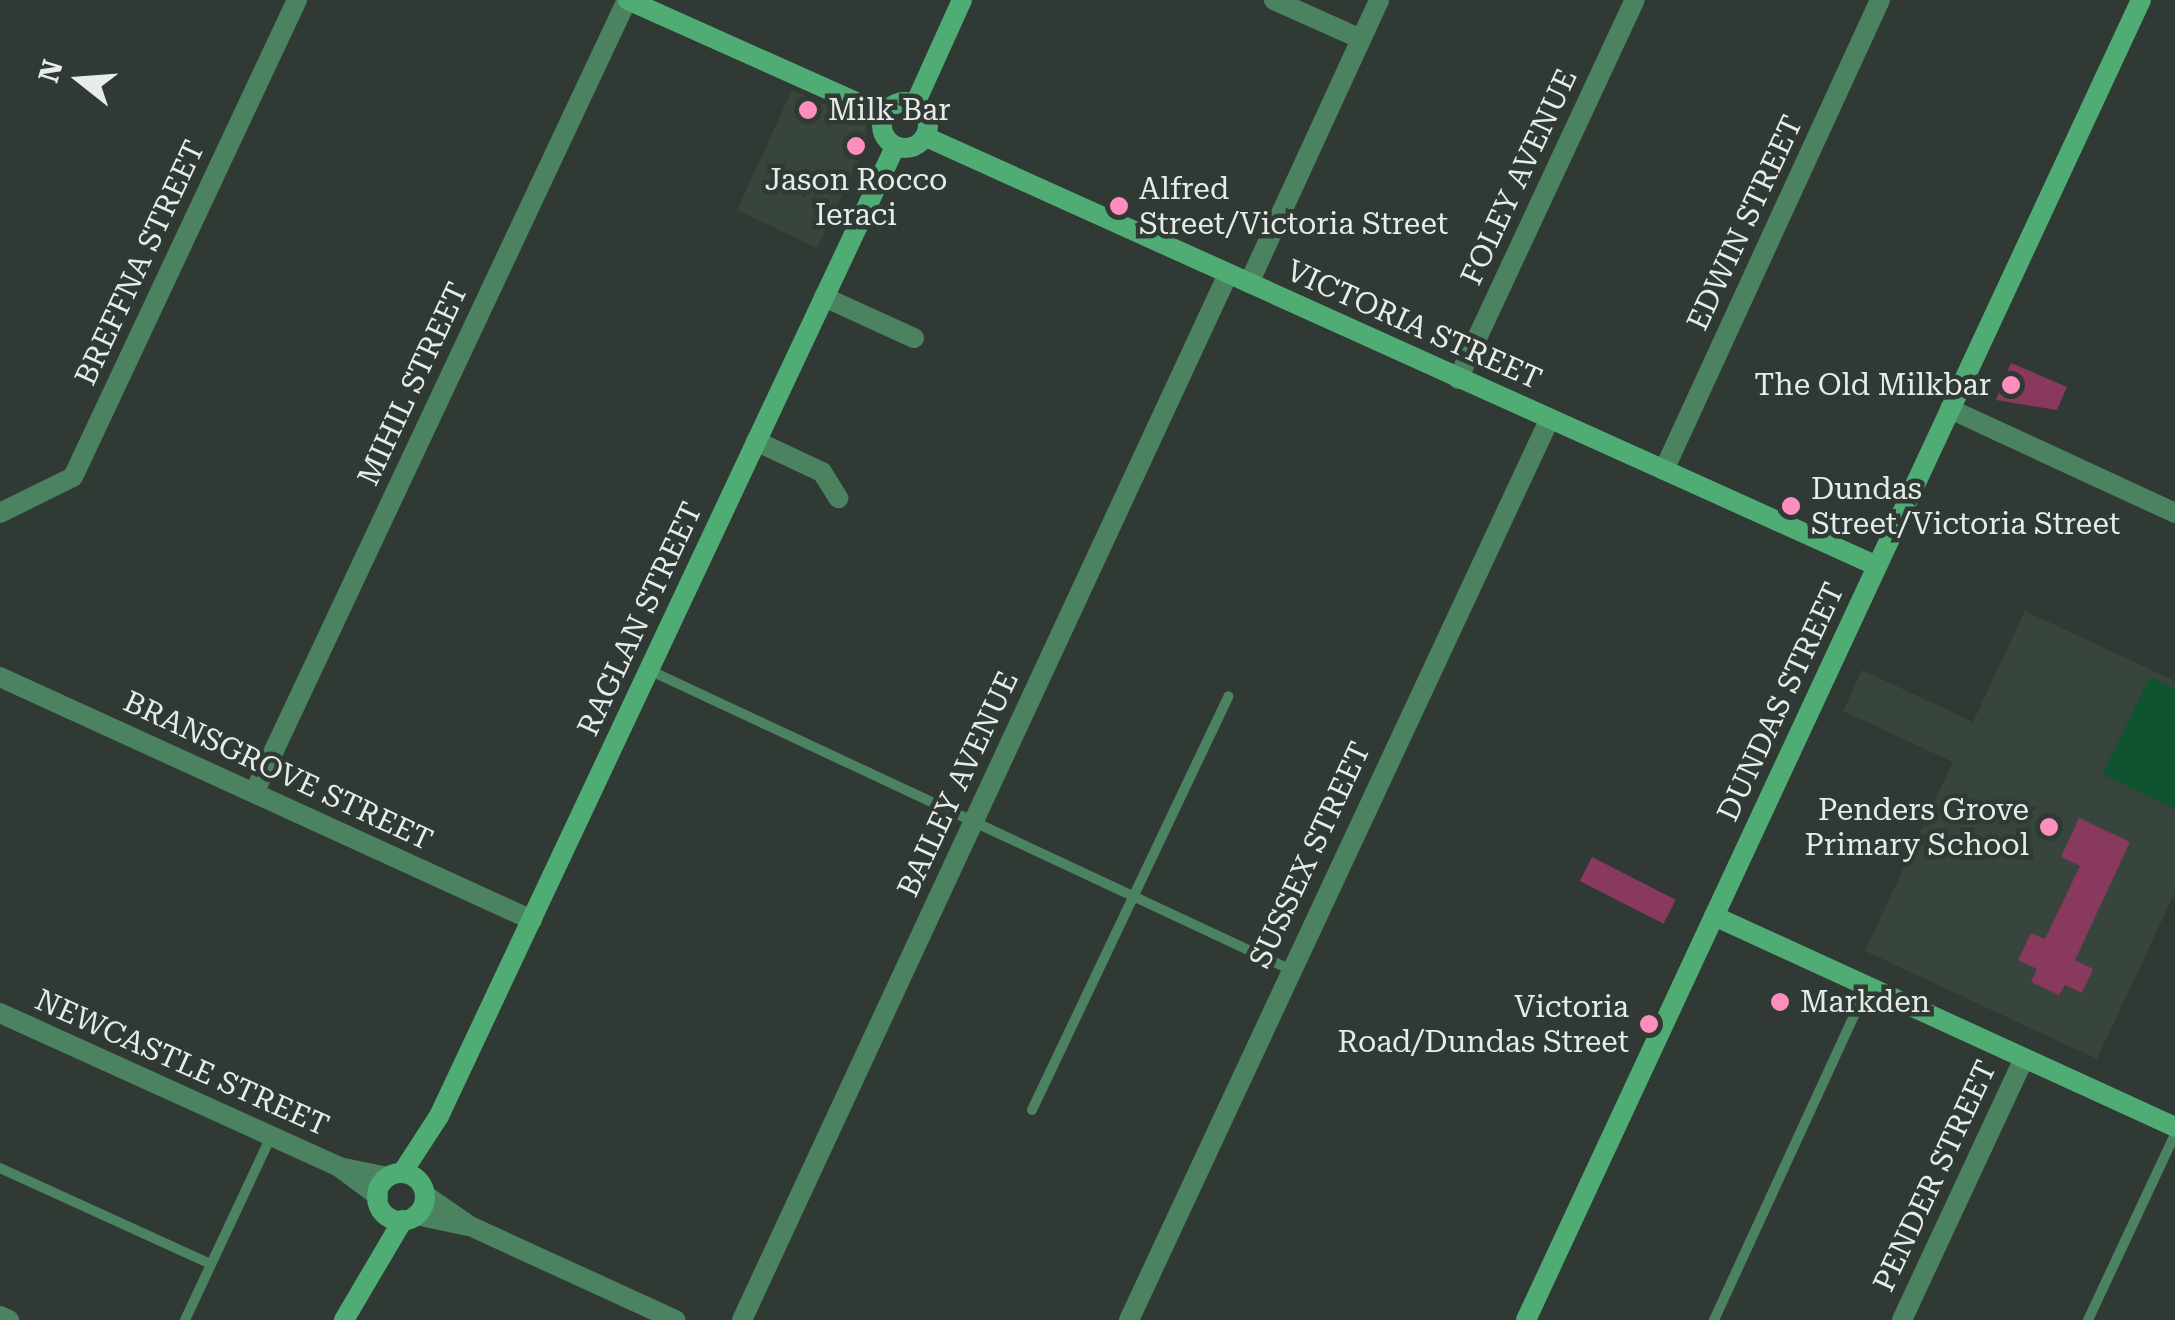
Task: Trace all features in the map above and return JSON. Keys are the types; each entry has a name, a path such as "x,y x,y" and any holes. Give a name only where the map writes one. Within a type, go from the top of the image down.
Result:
{"street":[{"name":"BREFFNA STREET","path":"0,513 72,477 297,0"},
{"path":"627,0 658,6 884,114 915,104 962,0"},
{"name":"MIHIL STREET","path":"254,793 627,0"},
{"path":"1274,0 1361,40"},
{"path":"1249,284 1379,0"},
{"name":"FOLEY AVENUE","path":"1458,380 1634,0"},
{"name":"EDWIN STREET","path":"1664,470 1880,0"},
{"name":"DUNDAS STREET","path":"1526,1320 2141,0"},
{"path":"884,114 894,147 926,137 926,114 915,104"},
{"name":"VICTORIA STREET","path":"926,137 1877,566"},
{"name":"RAGLAN STREET","path":"344,1320 894,147"},
{"name":"BAILEY AVENUE","path":"742,1320 1228,274"},
{"path":"824,297 914,338"},
{"path":"1950,409 2175,512"},
{"name":"SUSSEX STREET","path":"1128,1320 1288,969 1550,418"},
{"path":"756,441 822,472 838,498"},
{"name":"BRANSGROVE STREET","path":"0,678 532,920"},
{"path":"1714,916 2175,1130"},
{"name":"NEWCASTLE STREET","path":"0,1014 676,1320"},
{"name":"PENDER STREET","path":"1902,1320 2024,1058"},
{"path":"0,1316 8,1320"}],"lane":[{"path":"649,670 1288,969"},
{"path":"1032,1110 1230,696"},
{"path":"1714,1320 1868,986"},
{"path":"2088,1320 2175,1130"},
{"path":"184,1320 270,1136"},
{"path":"0,1168 210,1264"}],"shaded area":[{"path":"792,90 866,123 866,144 817,248 737,210"},
{"name":"Penders Grove Primary School","path":"2025,611 2175,681 2175,892 2097,1059 1865,951 1953,762 1843,711 1862,670 1973,722"}],"green space":[{"path":"2150,677 2175,689 2175,809 2102,774"}],"building":[{"path":"2011,363 2067,387 2057,410 1996,400"},
{"path":"2079,818 2130,842 2075,960 2093,969 2082,993 2065,985 2059,995 2031,982 2037,969 2018,960 2031,933 2045,939 2080,866 2061,857"},
{"path":"1592,857 1676,900 1663,924 1580,881"}],"place":[{"name":"Milk Bar","path":"808,110"},
{"name":"Jason Rocco Ieraci","path":"856,146"},
{"name":"Alfred Street/Victoria Street","path":"1119,206"},
{"name":"The Old Milkbar","path":"2011,385"},
{"name":"Dundas Street/Victoria Street","path":"1791,506"},
{"name":"Penders Grove Primary School","path":"2049,827"},
{"name":"Markden","path":"1780,1002"},
{"name":"Victoria Road/Dundas Street","path":"1649,1024"}]}
